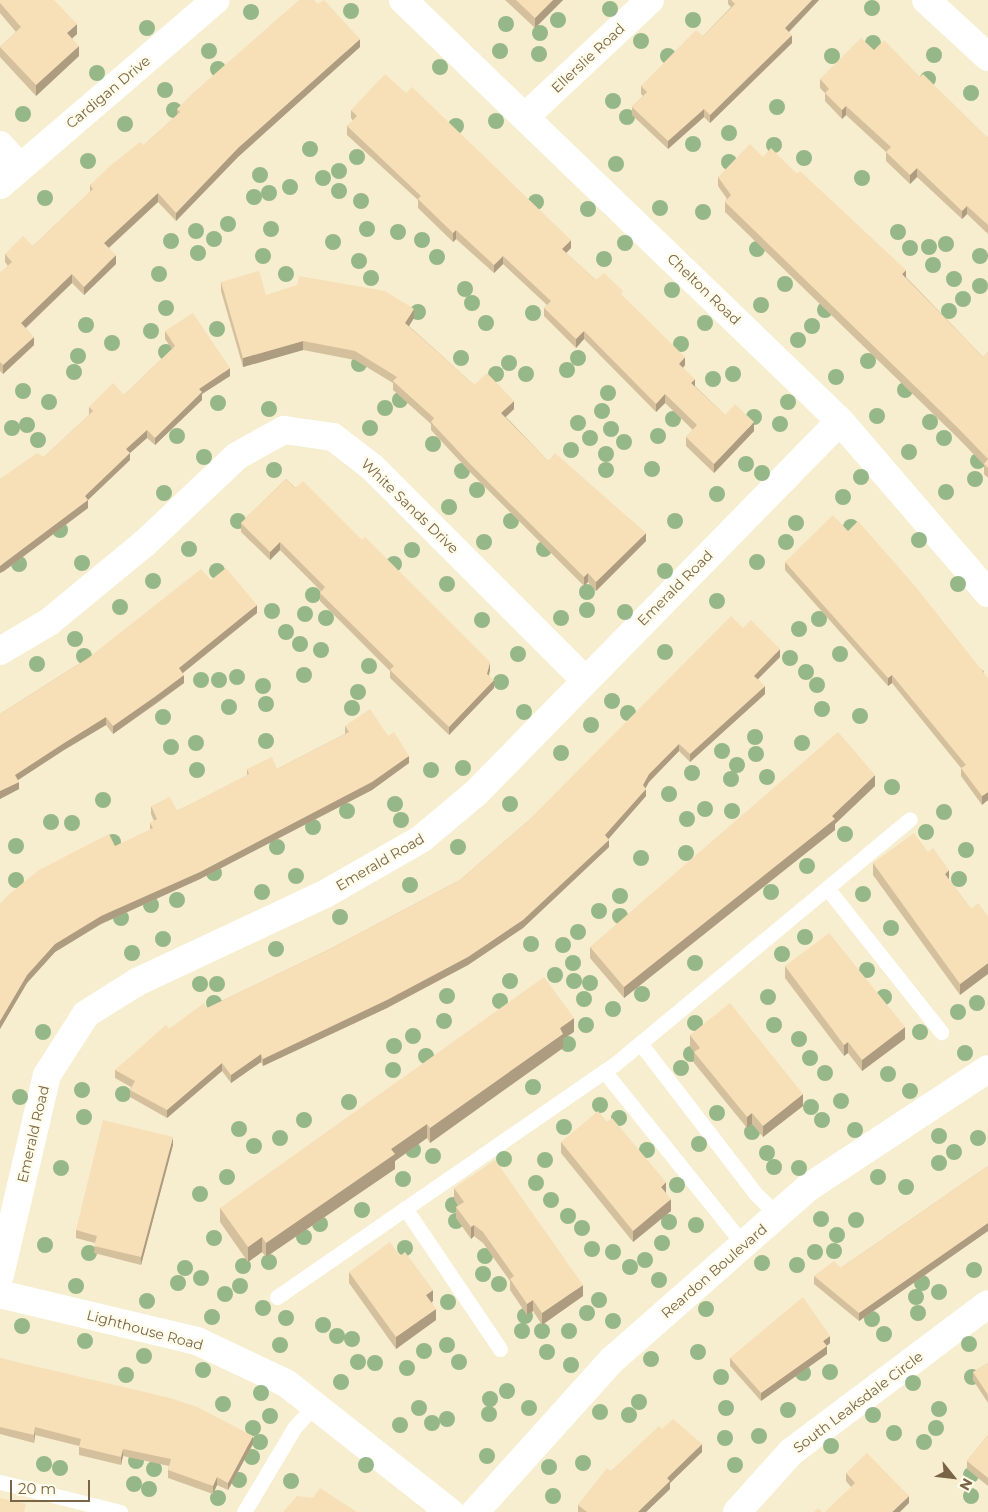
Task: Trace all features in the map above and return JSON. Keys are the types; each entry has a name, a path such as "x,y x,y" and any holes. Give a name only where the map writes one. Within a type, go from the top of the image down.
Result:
{"street":[{"name":"Cardigan Drive","path":"0,185 216,0"},
{"name":"Chelton Road","path":"403,0 526,116 840,421 988,593"},
{"name":"Ellerslie Road","path":"526,116 650,0"},
{"path":"926,0 988,57"},
{"path":"0,145 20,167"},
{"name":"Emerald Road","path":"0,1275 47,1075 86,1014 136,982 325,894 421,839 476,793 584,679 840,421"},
{"name":"White Sands Drive","path":"0,651 49,622 146,543 237,456 284,430 333,437 372,467 584,679"},
{"name":"Reardon Boulevard","path":"474,1512 612,1360 809,1187 988,1069"},
{"name":"Lighthouse Road","path":"0,1294 197,1341 286,1383 450,1512"},
{"name":"South Leaksdale Circle","path":"737,1512 791,1452 988,1304"}],"lane":[{"path":"277,1297 604,1071 910,819"},
{"path":"827,888 941,1032"},
{"path":"640,1042 756,1194 777,1215"},
{"path":"604,1071 744,1245"},
{"path":"405,1208 500,1349"},
{"path":"244,1512 294,1428 315,1404"},
{"path":"0,1482 120,1512"}],"shaded area":[{"path":"0,0 988,0 988,1512 0,1512"}],"building":[{"path":"0,0 54,0 77,24 67,33 79,46 36,85 0,47 21,27 0,3"},
{"path":"299,0 314,0 318,4 324,0 360,39 238,148 176,213 158,193 104,243 116,255 84,287 72,274 21,323 34,337 3,365 0,362 0,273 12,262 5,254 23,236 33,246 93,189 90,185 110,166 140,142 144,145 180,112 177,109 193,93"},
{"path":"516,0 553,0 535,18"},
{"path":"731,0 812,0 785,28 792,35 710,115 704,109 668,141 632,107 647,92 641,86 696,30 703,36 735,4"},
{"path":"861,38 874,50 884,40 920,77 923,74 988,138 988,225 967,206 962,211 917,168 910,175 886,152 891,147 846,106 842,110 825,93 829,89 820,79"},
{"path":"385,74 406,93 412,87 571,240 562,249 596,280 604,273 623,291 621,294 685,357 679,364 695,379 691,383 725,415 735,404 754,422 714,464 686,437 697,425 665,394 656,404 584,331 576,339 544,308 551,301 503,256 494,265 456,230 453,233 418,199 421,196 347,126 357,116 351,110"},
{"path":"750,144 763,157 771,148 797,174 800,171 906,270 902,274 983,357 988,352 988,459 725,202 731,195 718,177"},
{"path":"259,271 266,295 297,285 299,276 385,291 414,309 405,323 474,385 487,373 514,401 501,413 548,461 555,453 646,533 596,582 588,573 584,577 471,465 431,422 434,418 393,381 397,377 355,351 303,341 243,358 221,282"},
{"path":"193,313 230,368 199,389 202,392 155,438 147,430 126,449 130,453 85,496 88,500 0,566 0,479 37,453 44,457 93,411 89,407 113,383 124,395 175,346 165,331"},
{"path":"988,459 988,468 984,464"},
{"path":"286,479 295,488 303,481 362,540 365,537 490,662 487,674 494,680 449,727 390,670 394,666 320,593 325,587 280,542 270,552 241,523"},
{"path":"833,515 848,531 858,521 915,586 988,678 988,792 982,796 961,768 966,765 892,675 888,678 785,562"},
{"path":"226,568 257,605 179,668 184,675 156,696 113,726 106,717 15,775 19,782 0,791 0,714 87,659 201,569 211,580"},
{"path":"731,616 743,628 751,620 780,649 754,676 765,686 690,754 679,744 649,774 643,785 646,789 605,835 609,840 523,920 468,957 387,1000 263,1059 261,1054 231,1075 222,1063 167,1110 130,1090 135,1081 115,1070 166,1025 169,1029 204,1003 207,1008 330,949 460,880 527,822"},
{"path":"370,709 388,736 394,732 409,756 372,782 200,872 101,916 55,944 27,975 0,1021 0,904 8,895 39,870 109,834 115,846 153,828 150,823 157,819 151,806 170,797 177,811 249,774 247,769 272,757 277,769 349,732 345,726"},
{"path":"838,732 875,775 832,816 835,819 624,987 590,947"},
{"path":"914,833 928,852 933,848 949,870 945,874 971,909 978,903 988,916 988,963 960,984 873,863"},
{"path":"829,933 905,1027 862,1060 848,1042 844,1045 785,966"},
{"path":"544,977 574,1018 560,1028 563,1034 430,1128 427,1124 391,1149 395,1154 266,1243 262,1237 248,1247 220,1208"},
{"path":"730,1003 803,1094 763,1126 752,1113 747,1117 694,1052 700,1048 690,1035"},
{"path":"598,1111 607,1122 612,1118 666,1182 661,1187 671,1199 633,1231 561,1142"},
{"path":"103,1120 173,1137 141,1257 94,1246 97,1236 76,1230"},
{"path":"495,1160 583,1285 542,1313 533,1300 527,1304 510,1279 514,1276 483,1232 474,1225 471,1227 456,1207 464,1202 454,1188"},
{"path":"988,1166 988,1223 859,1313 814,1276 834,1261 841,1268"},
{"path":"390,1242 400,1256 405,1252 433,1290 426,1295 436,1309 396,1337 349,1272"},
{"path":"803,1297 830,1336 823,1341 827,1346 761,1393 730,1358"},
{"path":"0,1358 170,1398 197,1407 253,1436 228,1483 217,1477 213,1486 168,1470 171,1459 123,1449 121,1457 79,1447 81,1439 35,1427 34,1435 0,1427"},
{"path":"988,1363 988,1395 973,1372"},
{"path":"673,1419 702,1444 667,1478 670,1481 638,1512 587,1512 578,1505 607,1468 611,1471 659,1426 662,1429"},
{"path":"988,1435 988,1478 967,1461"},
{"path":"867,1453 909,1496 892,1512 825,1512 855,1483 846,1473"},
{"path":"320,1488 357,1512 283,1512 297,1496 313,1498"},
{"path":"0,1498 26,1504 24,1512 0,1512"},
{"path":"818,1508 822,1512 814,1512"}]}
